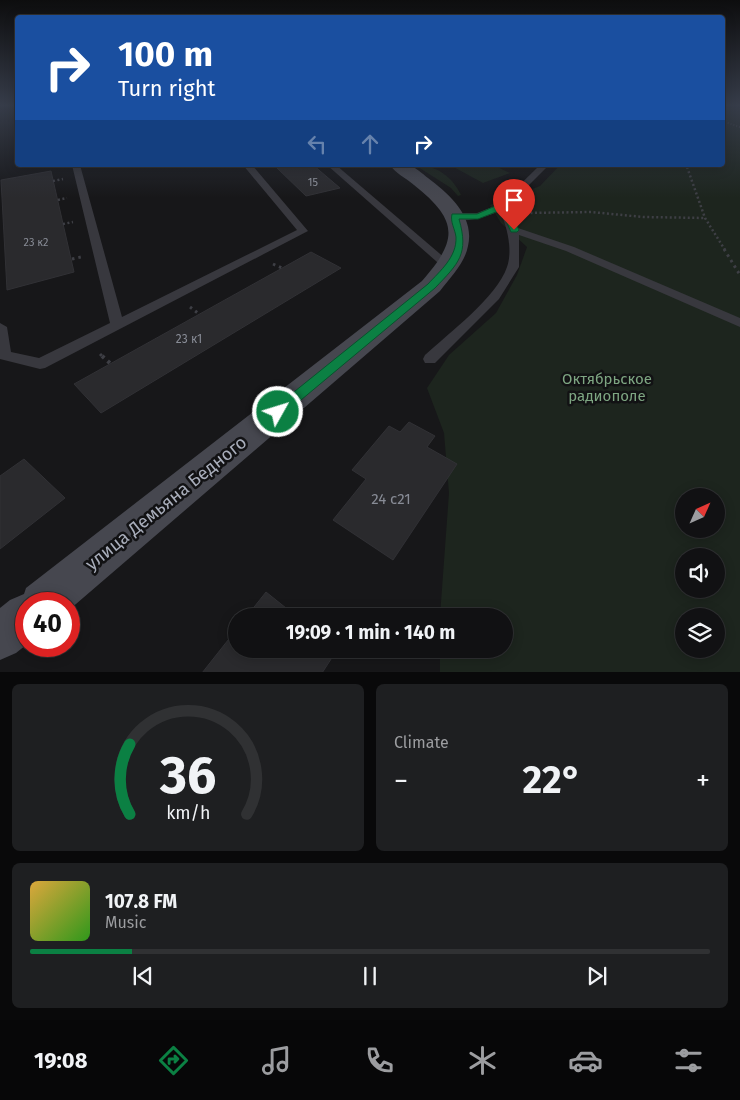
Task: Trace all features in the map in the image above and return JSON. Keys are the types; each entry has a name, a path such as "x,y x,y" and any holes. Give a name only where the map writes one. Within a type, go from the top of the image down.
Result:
{"street":[{"path":"401,167 440,196 450,206 457,227"},
{"name":"улица Демьяна Бедного","path":"57,592 431,286 449,268 458,252 457,227"},
{"path":"0,637 15,625"}],"lane":[{"path":"77,167 118,325"},
{"path":"0,326 4,355 40,364 303,231 249,167"},
{"path":"334,167 449,268"},
{"path":"457,227 478,216 505,211 542,167"},
{"path":"430,359 493,298 514,267 514,230 505,211"},
{"path":"514,230 570,249 740,323"}],"path":[{"path":"687,167 705,218 740,275"},
{"path":"505,211 528,213 591,212 643,217 705,218"}],"green space":[{"name":"Октябрьское радиополе","path":"725,135 740,135 740,672 440,672 440,658 513,658 513,608 441,608 449,493 444,433 427,388 449,355 496,313 517,275 527,247 501,223 490,205 540,186 558,167 725,167"},
{"path":"418,167 430,167 443,173 453,182 461,195 458,196 451,188"},
{"path":"454,167 497,167 510,173 483,183"}],"building":[{"path":"276,167 315,167 340,188 306,196"},
{"path":"51,171 74,272 7,290 1,180"},
{"path":"311,252 341,268 101,413 74,384"},
{"path":"409,422 435,436 427,447 457,464 393,560 333,520 366,479 352,470 389,426 400,432"},
{"path":"24,459 65,498 0,549 0,476"},
{"path":"266,592 286,608 253,608"},
{"path":"228,640 228,658 332,658 323,672 203,672"}],"route":[{"path":"278,412 431,286 449,268 458,252 460,238 458,222 455,216 478,216 503,206 514,230"}]}
